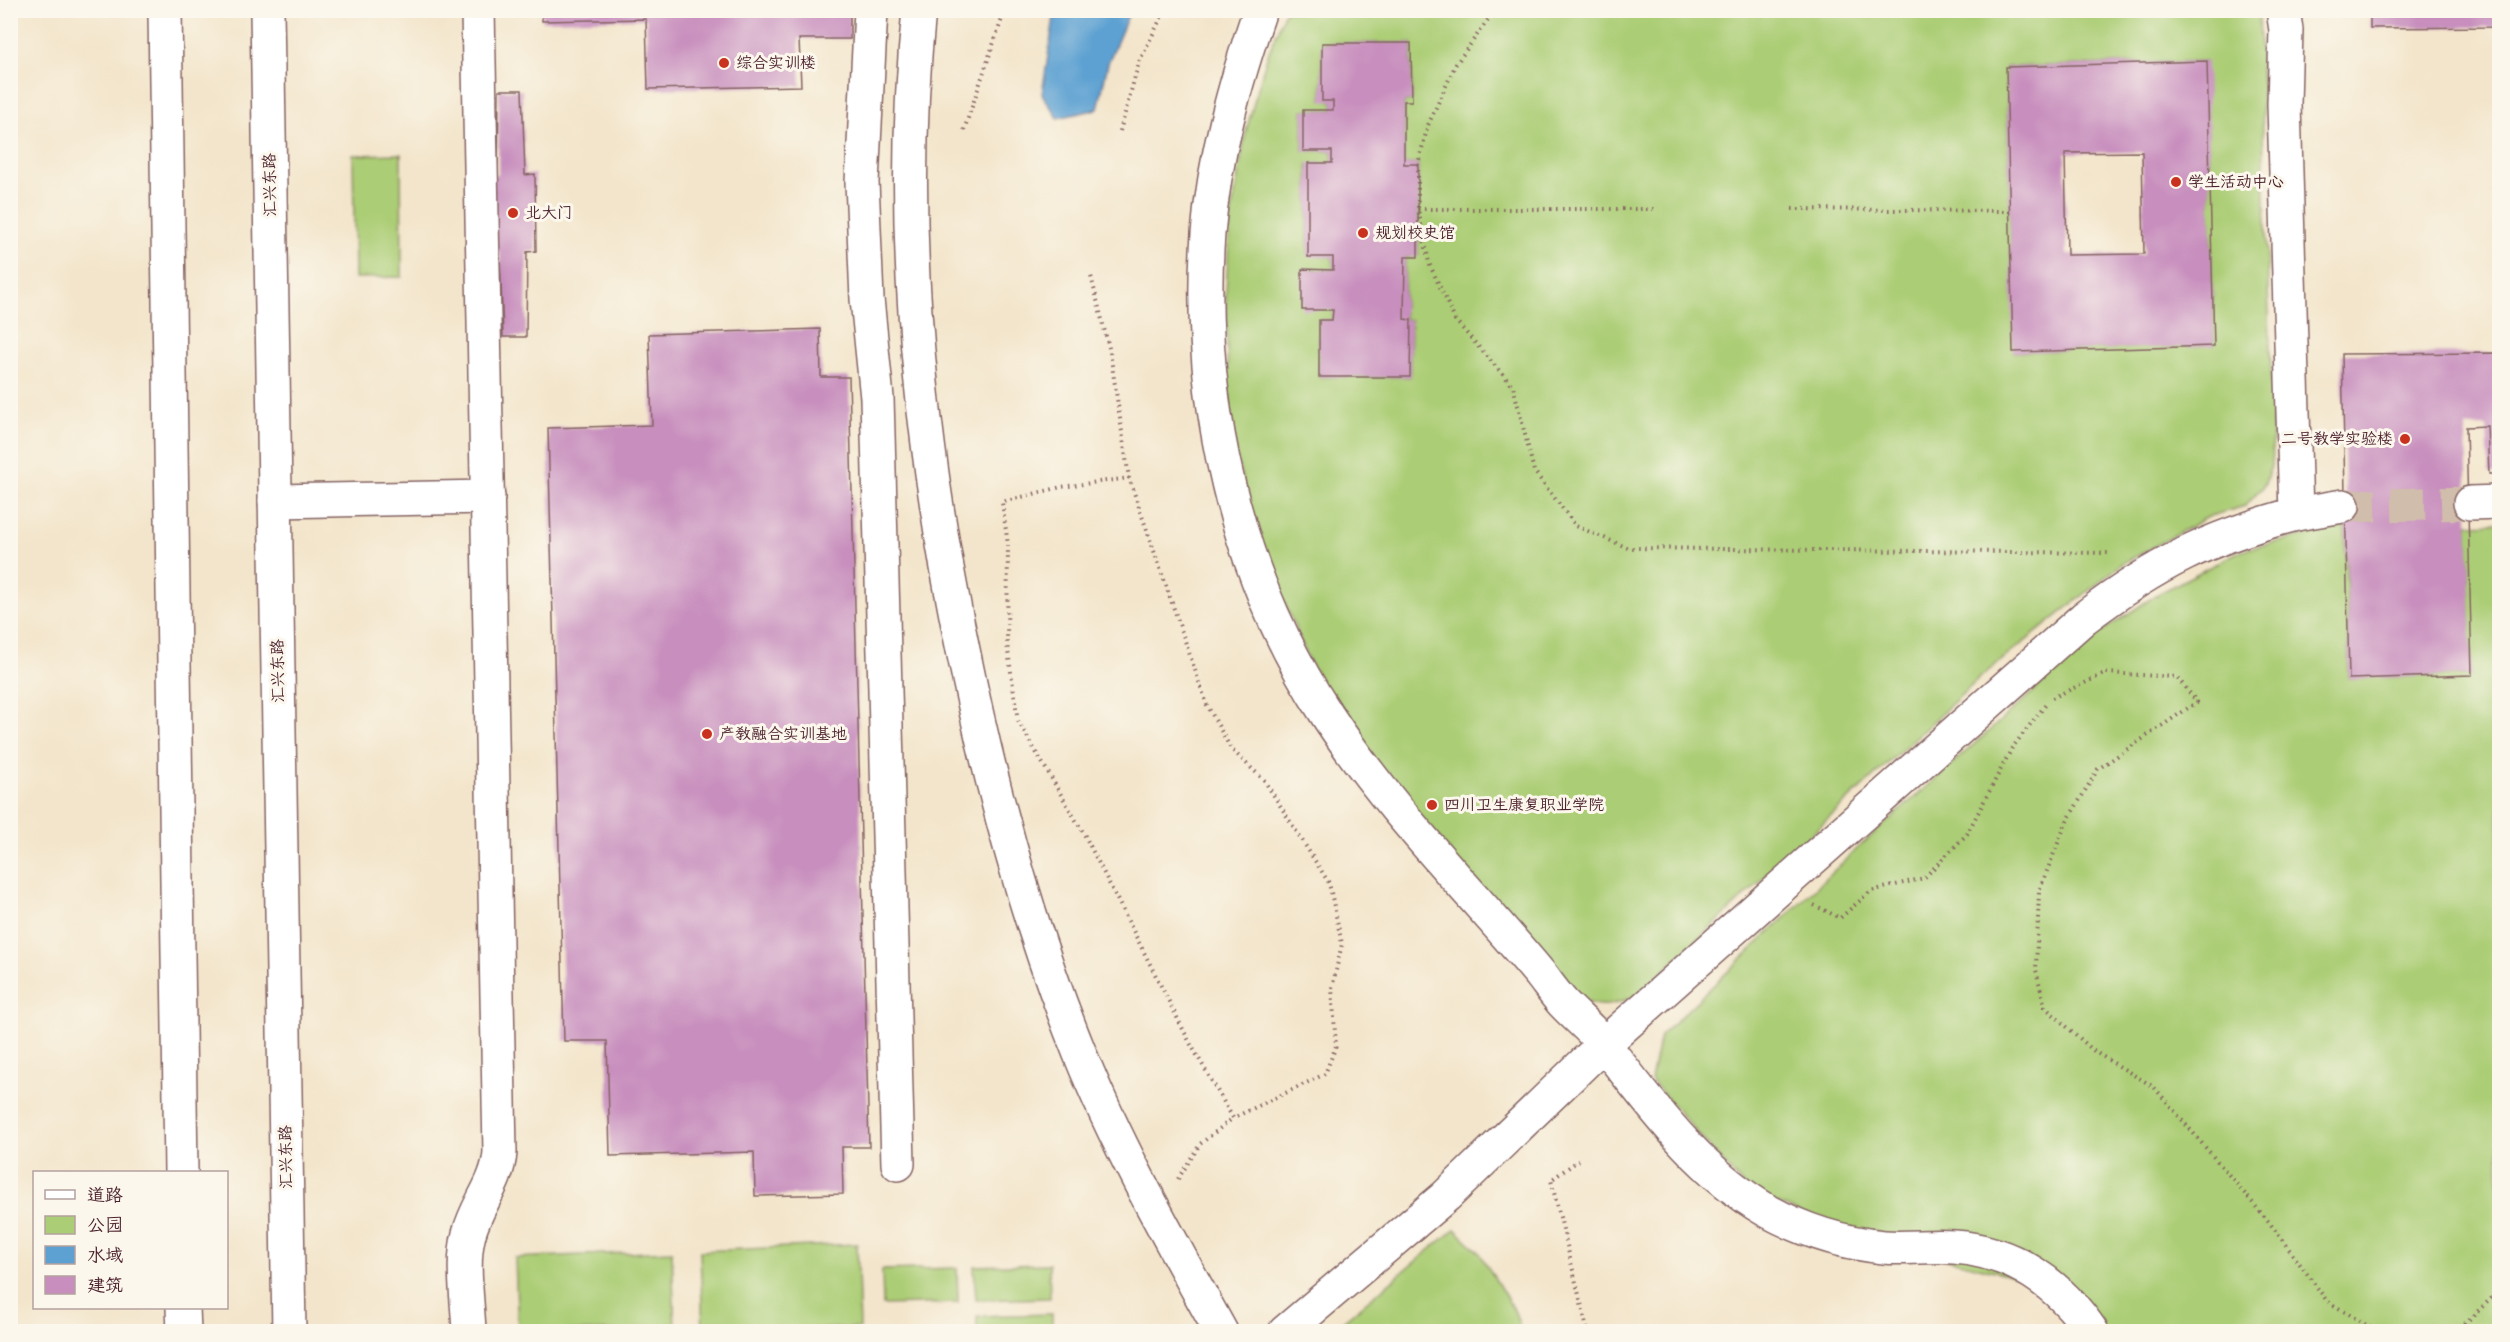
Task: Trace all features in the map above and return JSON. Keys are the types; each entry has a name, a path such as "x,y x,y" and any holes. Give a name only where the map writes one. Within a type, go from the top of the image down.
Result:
{"main road":[{"path":"165,10 181,1171"},
{"name":"汇兴东路","path":"267,10 289,1332"},
{"path":"469,1332 467,1248 469,1233 496,1174 500,1152 478,10"},
{"path":"871,10 862,182 867,299 877,398 898,1164"},
{"path":"919,10 911,140 910,204 920,383 933,489 981,742 1021,888 1081,1056 1148,1198 1221,1332"},
{"path":"1260,10 1234,90 1221,147 1210,214 1206,294 1214,411 1225,470 1249,554 1271,610 1311,689 1360,763 1406,820 1563,1003 1604,1044 1701,1161 1747,1198 1798,1226 1854,1242 1882,1246 1950,1246 1979,1250 2008,1260 2032,1271 2058,1290 2078,1310 2092,1332"},
{"path":"2283,10 2286,30 2284,104 2296,514"},
{"path":"275,501 488,497"},
{"path":"1285,1332 1446,1196 1604,1044 2027,668 2121,590 2181,554 2230,534 2296,514 2343,506"},
{"path":"183,1309 184,1332"}],"path":[{"path":"964,130 1005,10"},
{"path":"1120,130 1139,62 1166,10"},
{"path":"1495,10 1456,64 1428,125 1418,164 1418,209 1429,263 1455,320 1513,386 1534,471 1576,526 1628,548 2122,553"},
{"path":"1418,209 1655,209"},
{"path":"1792,209 2008,212"},
{"path":"1091,276 1110,352 1129,478 1207,705 1231,749 1264,780 1329,883 1342,944 1332,988 1336,1046 1325,1074 1233,1118 1200,1144 1170,1194 1148,1198"},
{"path":"1129,478 1061,487 1002,502 1008,545 1007,644 1018,721 1084,834 1190,1043 1233,1118"},
{"path":"1778,888 1840,918 1871,891 1924,878 1967,834 2012,748 2052,698 2106,673 2177,676 2197,702 2098,769 2066,823 2039,891 2036,970 2045,1007 2096,1052 2154,1088 2269,1222 2327,1301 2378,1332"},
{"path":"1579,1160 1551,1180 1588,1332"},
{"path":"2456,1332 2499,1290"}],"green space":[{"path":"1285,11 2259,11 2273,437 2271,466 2264,486 2245,506 2210,516 2122,564 1983,675 1638,995 1608,1005 1579,999 1415,817 1320,686 1264,554 1237,460 1228,386 1226,293 1230,221 1246,131 1266,60","holes":["1322,43 1411,43 1412,101 1404,101 1404,164 1418,164 1418,256 1405,257 1404,319 1411,320 1410,377 1319,377 1319,320 1332,320 1333,310 1303,269 1333,270 1333,257 1308,256 1308,164 1332,163 1332,151 1303,151 1303,110 1333,110 1333,101 1322,100","2206,61 2214,345 2014,352 2006,67"]},
{"path":"401,154 402,277 355,278 353,155"},
{"path":"2499,523 2499,1331 2105,1331 2062,1288 1864,1238 1749,1192 1651,1080 1660,1036 1860,846 2099,633 2158,594 2242,550 2345,527 2349,678 2471,675 2468,524"},
{"path":"1455,1229 1479,1252 1515,1312 1521,1331 1331,1331"},
{"path":"857,1244 860,1328 703,1331 700,1251"},
{"path":"672,1251 675,1331 518,1331 515,1258"},
{"path":"1049,1264 1050,1298 976,1300 974,1266"},
{"path":"957,1268 958,1303 883,1305 882,1270"},
{"path":"1052,1314 1052,1331 977,1331 977,1316"}],"water":[{"path":"1055,11 1130,11 1108,63 1098,109 1058,118 1042,94"}],"building":[{"name":"综合实训楼","path":"542,10 850,10 850,39 799,39 801,86 648,89 646,19 542,21"},
{"path":"2370,10 2500,10 2500,27 2370,28"},
{"name":"规划校史馆","path":"1322,43 1411,43 1412,101 1404,101 1404,164 1418,164 1418,257 1405,257 1404,319 1411,320 1410,377 1319,377 1319,320 1332,320 1333,310 1302,310 1302,269 1333,270 1333,257 1308,257 1308,163 1332,163 1332,151 1303,151 1303,110 1333,110 1333,101 1322,101"},
{"name":"学生活动中心","path":"2207,61 2214,346 2013,352 2006,67","holes":["2142,152 2144,254 2067,255 2065,153"]},
{"name":"北大门","path":"499,90 522,90 525,175 535,174 536,251 527,252 526,337 503,337 500,252 490,252 488,176 498,175"},
{"name":"产教融合实训基地","path":"820,329 821,377 849,377 869,1147 842,1147 843,1194 755,1196 754,1152 610,1156 607,1041 564,1041 548,428 652,425 649,334"},
{"name":"二号教学实验楼","path":"2500,353 2500,474 2489,474 2487,426 2466,427 2472,675 2349,679 2342,354"}],"tunnel":[{"path":"2343,506 2470,503"}],"place":[{"name":"综合实训楼","path":"724,63"},
{"name":"学生活动中心","path":"2176,182"},
{"name":"北大门","path":"513,213"},
{"name":"规划校史馆","path":"1363,233"},
{"name":"二号教学实验楼","path":"2405,439"},
{"name":"产教融合实训基地","path":"707,734"},
{"name":"四川卫生康复职业学院","path":"1432,805"}]}
